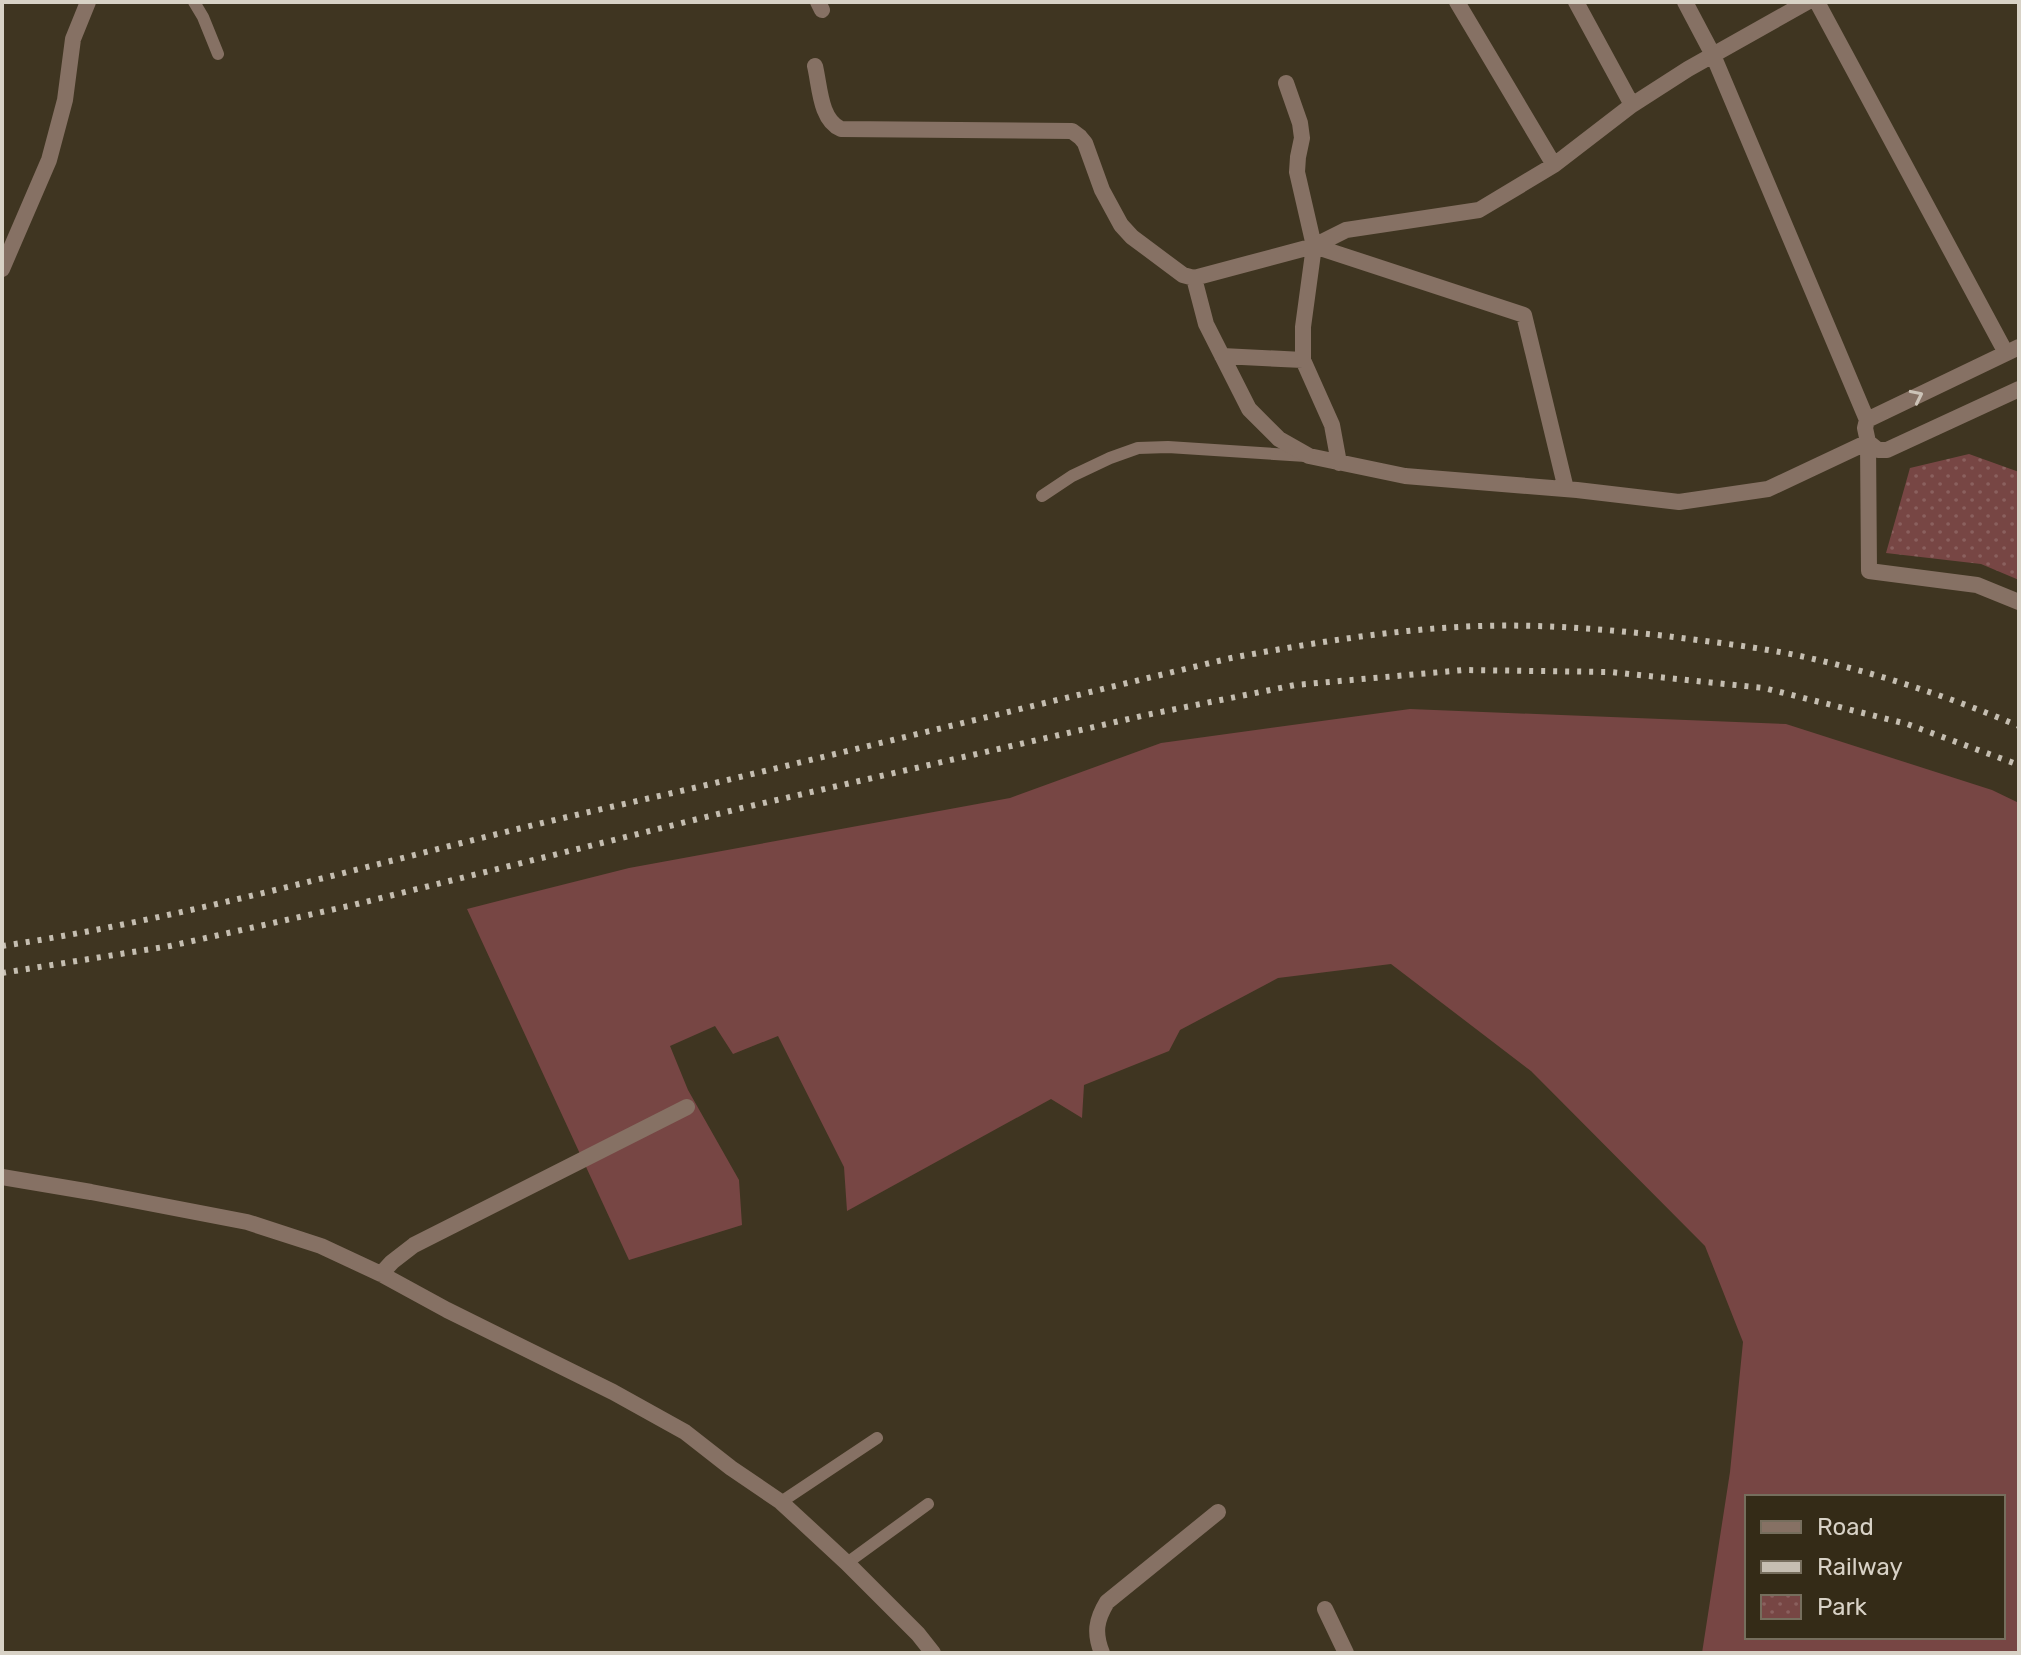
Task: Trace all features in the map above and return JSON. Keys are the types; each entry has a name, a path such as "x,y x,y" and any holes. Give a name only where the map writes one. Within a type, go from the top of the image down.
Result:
{"street":[{"path":"2,269 49,160 65,100 73,39 88,2"},
{"path":"1457,2 1554,165"},
{"path":"1576,2 1632,105"},
{"path":"1685,2 1713,55 1867,420 1869,571 1977,585 2019,602"},
{"path":"815,66 826,117 841,129 1072,131 1085,143 1102,190 1121,225 1132,237 1183,275 1194,278 1314,246 1346,230 1479,210 1554,165 1632,105 1807,2"},
{"path":"1817,2 2013,350 1867,420"},
{"path":"1286,83 1300,123 1302,138 1297,172 1314,246 1303,327 1303,360 1332,425 1339,463"},
{"path":"1314,246 1524,315 1566,489"},
{"path":"1194,278 1206,324 1249,409 1279,439 1309,456 1405,476 1679,502 1768,489 1868,442"},
{"path":"1222,356 1303,360"},
{"path":"1868,442 1878,450 1887,450 2019,389"},
{"path":"381,1274 414,1245 687,1107"},
{"path":"2,1177 247,1222 321,1246 613,1392 685,1432 781,1502 847,1563 933,1653"},
{"path":"1102,1653 1098,1642 1098,1618 1107,1602 1218,1512"},
{"path":"1325,1609 1346,1653"}],"lane":[{"path":"194,2 218,54"},
{"path":"1042,496 1072,476 1138,448 1168,447 1309,456"},
{"path":"781,1502 877,1438"},
{"path":"847,1563 928,1504"}],"green space":[{"path":"1969,454 2019,472 2019,580 1981,564 1886,553 1910,468"},
{"path":"1410,709 1786,724 1992,790 2019,803 2019,1653 1702,1653 1730,1472 1743,1342 1705,1246 1531,1071 1391,964 1278,978 1180,1030 1169,1051 1084,1085 1082,1118 1051,1099 847,1211 844,1167 778,1036 733,1054 715,1026 670,1046 688,1090 739,1180 742,1225 629,1260 467,909 629,868 1010,798 1161,743"}],"railway":[{"path":"2,946 136,922 269,892 534,825 1231,658 1385,633 1478,626 1549,626 1643,633 1736,645 1859,670 2019,726"},
{"path":"2,973 170,946 353,905 742,808 1146,715 1295,685 1464,670 1610,672 1764,688 1907,724 2019,765"}]}
